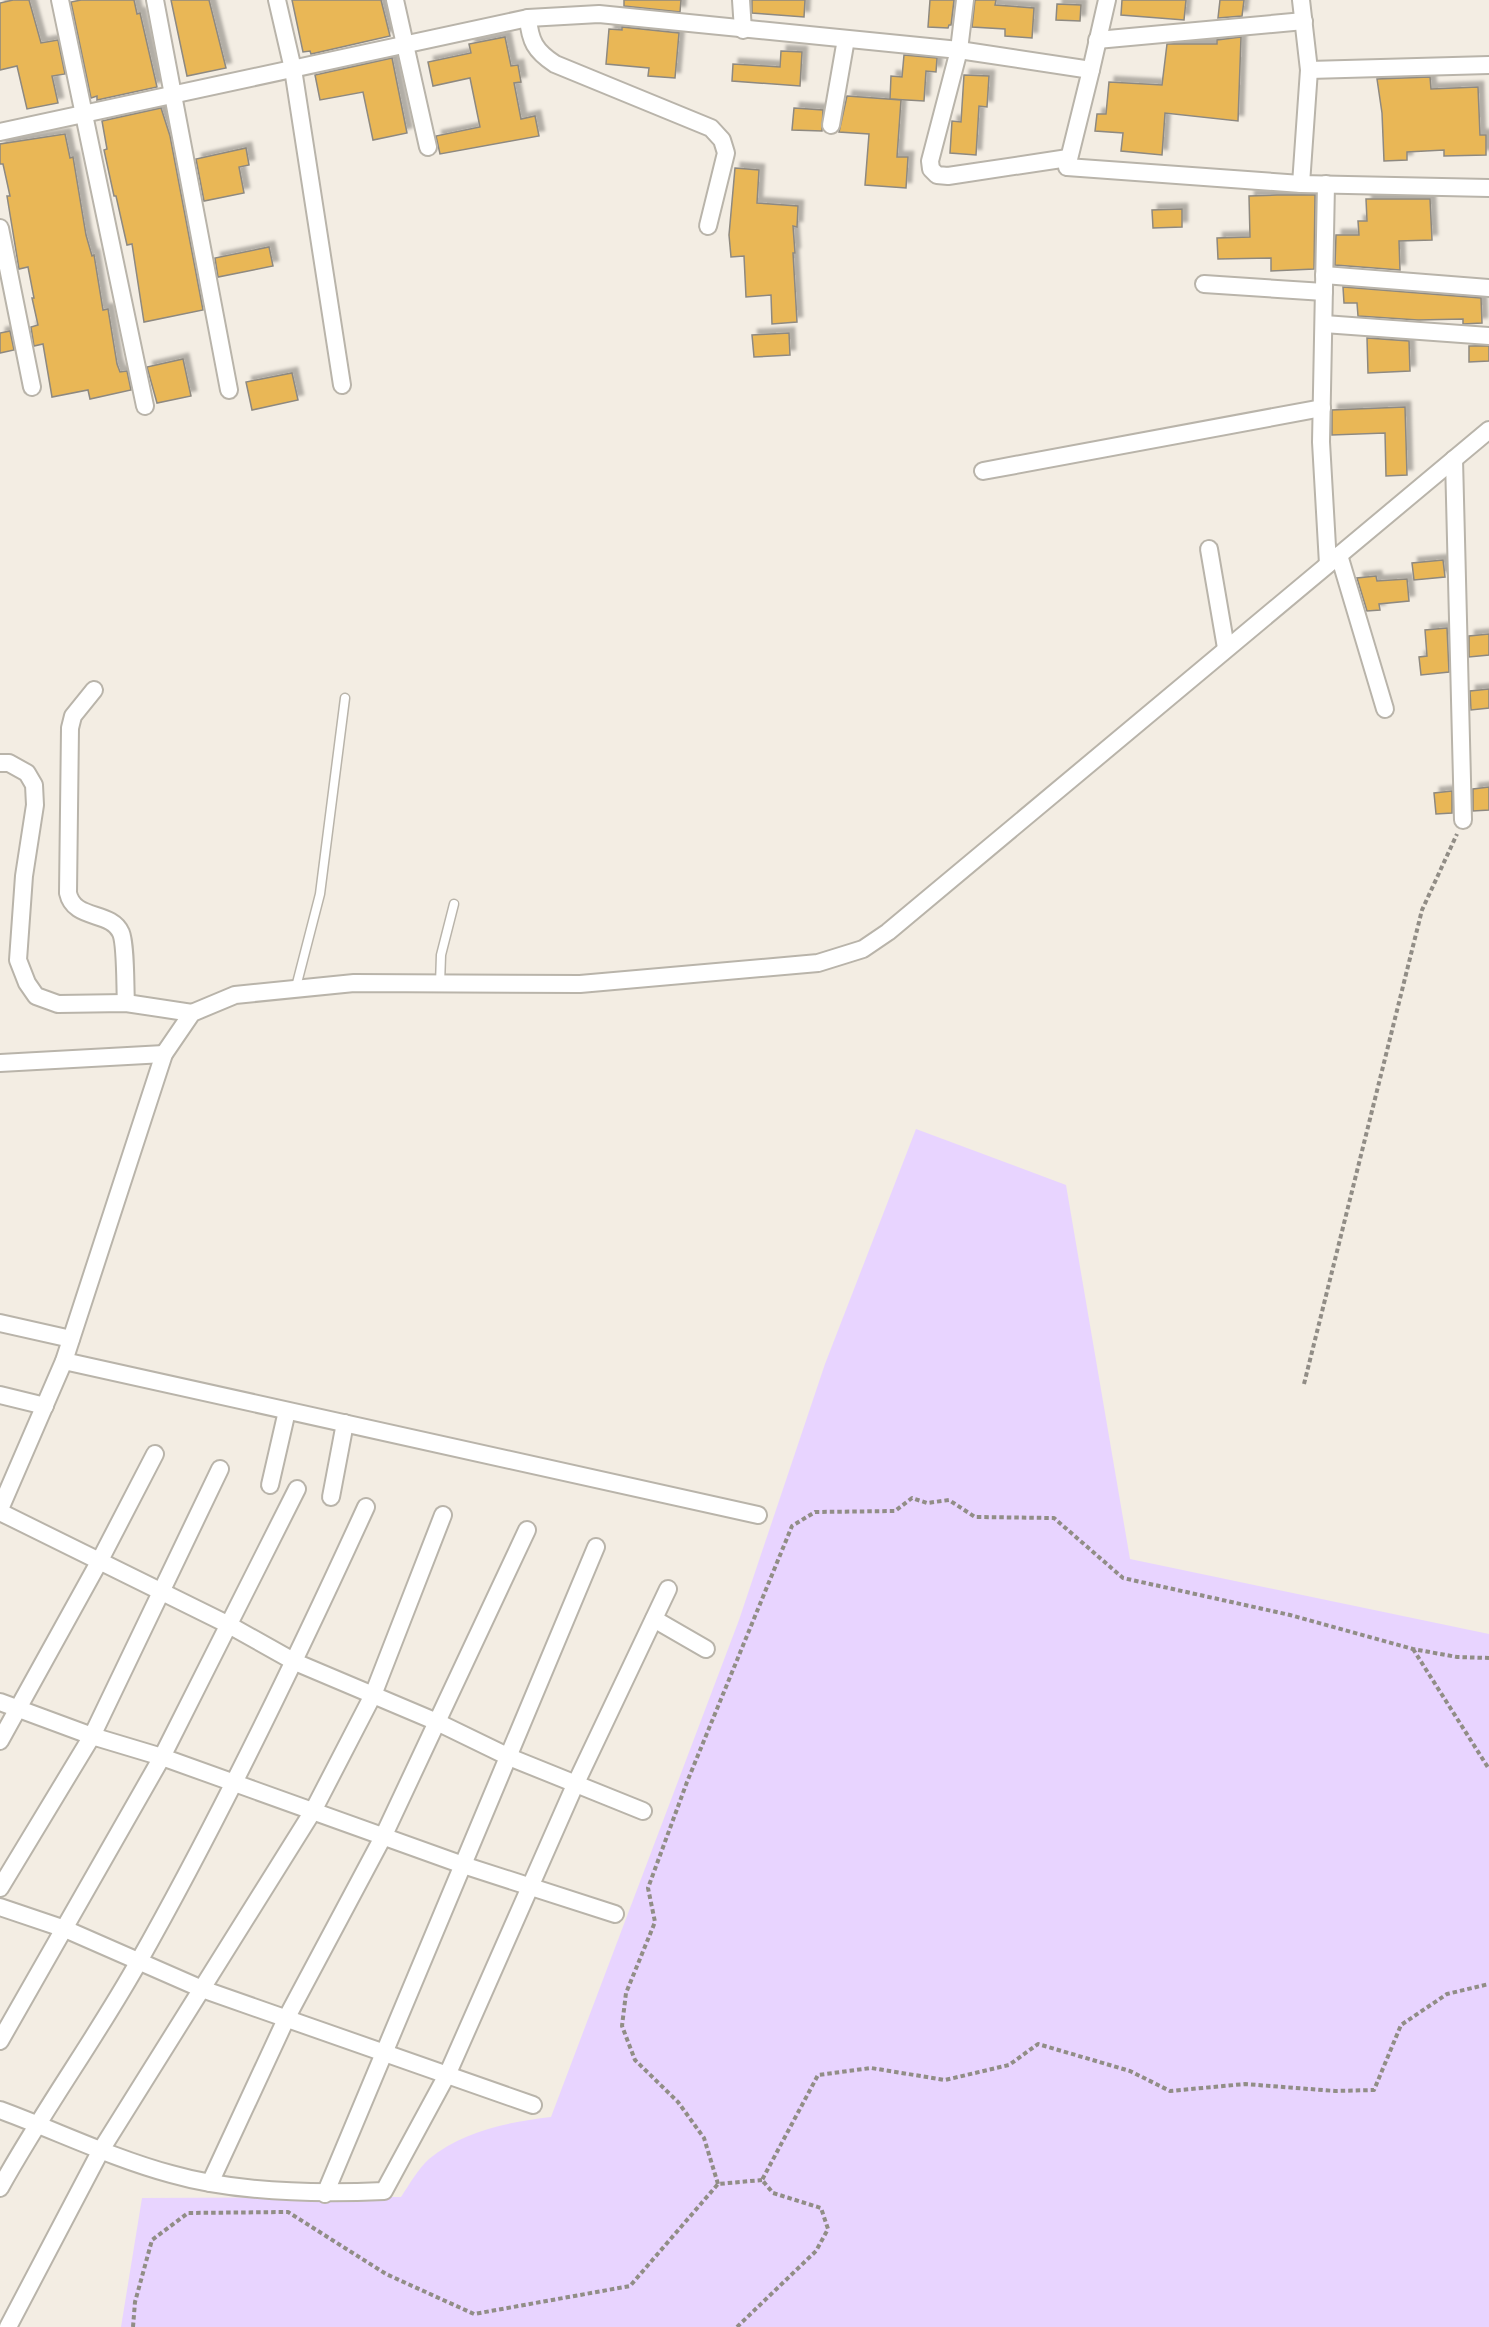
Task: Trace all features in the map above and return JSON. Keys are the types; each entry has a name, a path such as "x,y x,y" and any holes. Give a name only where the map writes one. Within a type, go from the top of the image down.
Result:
{"street":[{"path":"60,0 86,114 144,406"},
{"path":"155,0 229,390"},
{"path":"277,0 293,69 342,385"},
{"path":"395,0 428,147"},
{"path":"741,0 743,30"},
{"path":"965,0 959,50 930,161 931,169 938,175 948,176 1068,158"},
{"path":"1107,0 1067,167 1301,184 1489,188"},
{"path":"1301,0 1309,70 1301,184"},
{"path":"0,132 528,18 599,14 959,50 1090,70"},
{"path":"528,18 530,40 539,54 555,64 711,128 722,140 726,153 708,226"},
{"path":"1097,40 1304,21"},
{"path":"831,125 846,39"},
{"path":"1309,70 1489,65"},
{"path":"1326,184 1321,441 1333,560 1385,709"},
{"path":"0,228 32,387"},
{"path":"1324,275 1489,288"},
{"path":"1203,284 1324,292"},
{"path":"1324,324 1489,336"},
{"path":"983,471 1322,408"},
{"path":"0,763 9,763 27,773 33,785 35,805 24,876 18,960 27,983 36,996 58,1004 126,1003 192,1013 235,995 297,987 354,983 580,984 818,963 863,949 888,932 1489,430"},
{"path":"1454,459 1464,820"},
{"path":"1209,549 1226,648"},
{"path":"94,690 74,716 70,728 68,893 70,903 76,909 114,924 121,933 126,1003"},
{"path":"192,1013 164,1054 64,1361 0,1510 99,1562 229,1625 295,1662 437,1722 508,1757 643,1811"},
{"path":"0,1064 164,1054"},
{"path":"0,1323 71,1339"},
{"path":"64,1361 758,1515"},
{"path":"0,1395 45,1406"},
{"path":"270,1485 287,1411"},
{"path":"331,1497 345,1423"},
{"path":"0,1742 99,1562 155,1454"},
{"path":"0,1888 92,1736 220,1469"},
{"path":"0,2041 162,1757 297,1489"},
{"path":"0,2188 36,2123 139,1962 295,1662 366,1507"},
{"path":"8,2327 101,2150 313,1811 373,1695 443,1515"},
{"path":"210,2183 287,2017 383,1837 527,1530"},
{"path":"325,2194 596,1547"},
{"path":"0,2110 101,2150 171,2174 210,2183 325,2194 384,2191 448,2073 575,1785 668,1589"},
{"path":"654,1619 706,1649"},
{"path":"0,1702 92,1736 162,1757 463,1865 531,1885 615,1914"},
{"path":"0,1907 65,1929 202,1989 287,2017 384,2054 448,2073 533,2105"}],"lane":[{"path":"297,987 320,894 345,698"},
{"path":"440,984 441,955 454,904"}],"path":[{"path":"1304,1384 1422,910 1464,820"},
{"path":"718,2184 704,2138 678,2102 635,2060 622,2026 626,1993 655,1922 648,1888 687,1782 792,1526 815,1512 895,1511 912,1498 927,1503 949,1500 975,1517 1054,1518 1123,1578 1290,1614 1413,1649 1457,1657 1489,1658"},
{"path":"1413,1649 1489,1769"},
{"path":"762,2180 818,2076 871,2068 945,2080 1009,2065 1038,2044 1130,2071 1170,2091 1245,2084 1335,2091 1374,2090 1401,2025 1447,1994 1489,1984"},
{"path":"133,2327 135,2302 152,2240 188,2213 288,2212 386,2274 474,2314 630,2286 718,2184 762,2180"},
{"path":"737,2327 816,2251 828,2229 821,2208 773,2193 762,2180"}],"shaded area":[{"path":"916,1129 1066,1185 1130,1559 1489,1634 1489,2327 121,2327 142,2198 401,2197 425,2163 456,2141 502,2125 551,2117 739,1620 825,1364"}],"building":[{"path":"29,0 41,43 58,40 65,74 52,76 58,103 27,109 17,66 0,70 0,3"},
{"path":"134,0 137,14 140,13 157,87 97,100 97,96 91,98 71,2"},
{"path":"171,0 209,0 226,68 187,76"},
{"path":"292,0 381,0 390,36 311,54 310,51 303,52"},
{"path":"624,0 681,0 680,12 624,6"},
{"path":"752,0 805,0 804,17 752,13"},
{"path":"930,0 954,0 951,25 948,28 928,27"},
{"path":"975,0 996,0 995,5 1034,8 1032,38 1005,36 1005,29 972,27"},
{"path":"1122,0 1186,0 1184,20 1121,15"},
{"path":"1220,0 1244,0 1242,16 1218,18"},
{"path":"1057,4 1081,5 1080,21 1056,20"},
{"path":"622,27 679,33 675,78 648,76 649,68 606,64 609,29 622,30"},
{"path":"505,37 511,66 518,65 521,82 514,83 521,119 535,116 539,136 440,154 436,136 480,127 470,78 433,86 428,62 471,53 469,44"},
{"path":"1241,37 1238,121 1165,113 1162,155 1121,151 1123,133 1095,131 1097,114 1106,114 1109,82 1162,85 1167,44 1217,44 1217,40"},
{"path":"781,51 802,52 800,86 732,81 733,64 780,67"},
{"path":"904,55 937,58 936,72 926,71 924,101 890,99 891,76 902,77"},
{"path":"392,58 407,133 373,140 363,92 320,100 315,75"},
{"path":"964,75 989,76 987,107 979,106 976,155 950,153 952,121 961,122"},
{"path":"1430,77 1431,89 1478,87 1480,135 1486,135 1486,155 1444,156 1444,150 1407,152 1407,160 1384,161 1382,113 1377,79"},
{"path":"847,96 901,100 897,157 908,157 906,188 865,185 869,134 839,132"},
{"path":"161,108 170,136 203,310 144,322 132,244 127,245 116,196 114,196 104,150 107,149 102,121"},
{"path":"794,108 823,110 822,131 792,130"},
{"path":"65,134 70,158 73,157 86,235 92,256 94,255 103,310 108,309 117,364 120,372 127,371 131,390 90,399 88,390 52,397 43,344 34,346 31,327 38,325 32,298 34,298 28,267 19,269 7,196 10,196 3,164 0,164 0,144"},
{"path":"246,148 249,165 239,167 244,193 204,201 196,159"},
{"path":"735,168 759,170 757,203 798,206 797,227 793,226 797,322 772,324 771,295 746,297 744,256 731,257 729,235"},
{"path":"1315,195 1314,269 1271,271 1271,258 1218,259 1217,238 1250,237 1249,196"},
{"path":"1366,199 1430,199 1432,240 1399,241 1400,270 1335,265 1336,235 1359,235 1358,221 1367,221"},
{"path":"1182,209 1182,227 1153,228 1152,210"},
{"path":"269,247 273,266 218,277 215,258"},
{"path":"1343,287 1481,298 1482,323 1463,324 1463,319 1418,320 1358,316 1357,303 1344,303"},
{"path":"10,331 14,350 0,353 0,333"},
{"path":"789,333 790,355 754,357 752,335"},
{"path":"1367,338 1409,341 1410,371 1368,373"},
{"path":"1469,346 1489,346 1489,361 1469,362"},
{"path":"183,359 191,396 157,403 147,367"},
{"path":"292,373 298,400 252,410 246,382"},
{"path":"1405,407 1407,475 1386,476 1385,433 1332,435 1332,410"},
{"path":"1443,560 1445,577 1414,580 1412,563"},
{"path":"1376,576 1377,581 1407,579 1409,601 1379,604 1380,610 1367,611 1357,578"},
{"path":"1447,628 1449,672 1421,675 1419,657 1427,656 1425,630"},
{"path":"1489,634 1489,655 1469,657 1469,636"},
{"path":"1489,689 1489,708 1471,710 1470,691"},
{"path":"1489,787 1489,810 1473,811 1473,789"},
{"path":"1452,791 1452,813 1436,814 1434,793"}]}
